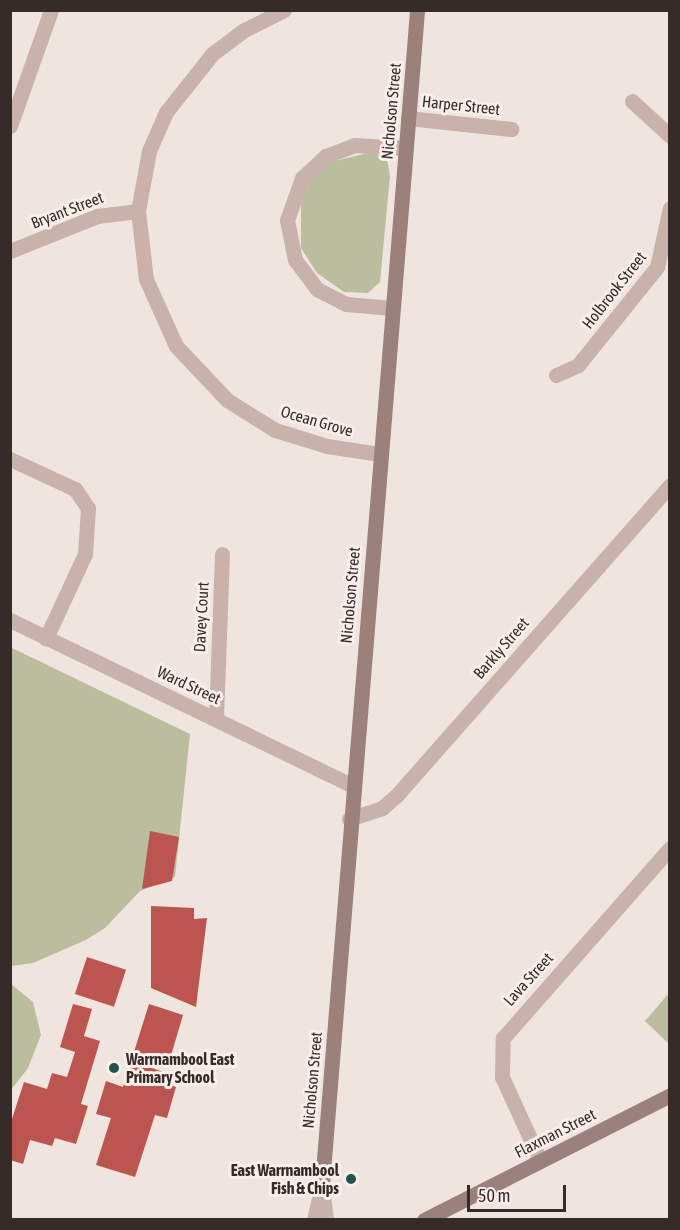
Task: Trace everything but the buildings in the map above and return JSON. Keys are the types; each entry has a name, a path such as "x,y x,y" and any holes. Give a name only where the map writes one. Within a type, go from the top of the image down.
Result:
{"street":[{"path":"10,126 51,10"},
{"name":"Ocean Grove","path":"284,10 225,43 181,88 152,143 138,211 141,255 151,296 176,346 206,382 275,430 327,446 380,454"},
{"name":"Nicholson Street","path":"314,1220 322,1184 349,819 417,10"},
{"path":"632,101 669,135"},
{"name":"Harper Street","path":"408,118 511,129"},
{"path":"392,308 346,304 317,289 295,260 287,220 302,178 326,156 354,145 405,148"},
{"name":"Holbrook Street","path":"556,375 578,365 657,267 669,208"},
{"name":"Bryant Street","path":"10,251 114,210 138,211"},
{"path":"10,459 75,489 84,496 88,508 85,554 46,639"},
{"name":"Barkly Street","path":"349,819 382,808 396,796 669,485"},
{"name":"Davey Court","path":"216,718 222,554"},
{"name":"Ward Street","path":"10,620 352,784"},
{"name":"Lava Street","path":"540,1160 501,1077 503,1038 669,848"},
{"name":"Flaxman Street","path":"424,1220 669,1095"},
{"name":"Nicholson Street","path":"322,1184 326,1220"}],"green space":[{"path":"373,152 387,159 390,176 380,282 368,293 344,292 317,273 301,248 301,200 310,181 330,162"},
{"path":"10,647 190,734 175,877 140,891 105,928 86,940 33,963 11,966"},
{"path":"11,984 33,1002 41,1035 28,1068 11,1090"},
{"path":"669,993 669,1044 645,1021"}],"place":[{"name":"Warrnambool East Primary School","path":"114,1068"},
{"name":"East Warrnambool Fish & Chips","path":"351,1179"}]}
